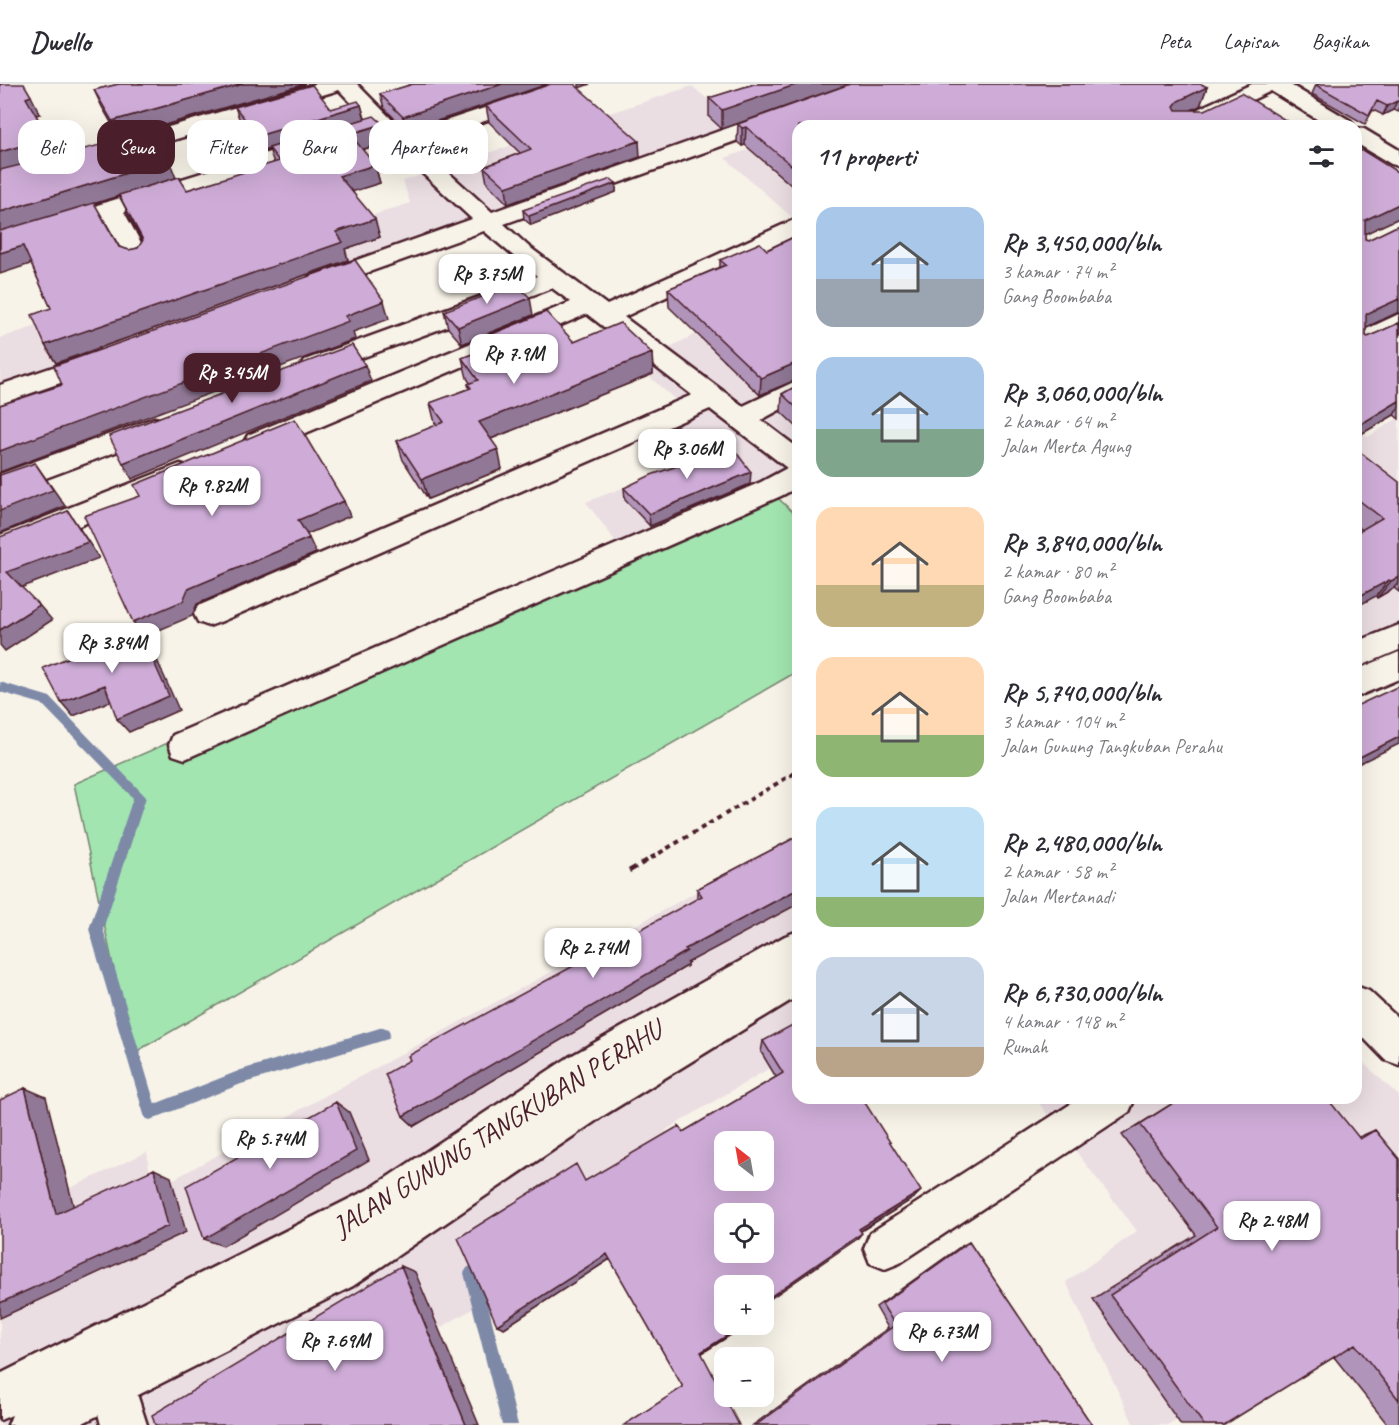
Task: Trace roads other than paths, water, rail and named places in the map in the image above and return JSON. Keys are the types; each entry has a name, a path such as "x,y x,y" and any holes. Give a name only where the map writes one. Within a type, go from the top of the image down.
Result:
{"street":[{"path":"89,157 338,84"},
{"path":"345,84 369,124"},
{"path":"1193,120 1269,84"},
{"path":"1275,84 1322,120"},
{"path":"468,120 545,94"},
{"path":"300,289 801,110"},
{"path":"1362,137 1399,159"},
{"path":"0,243 280,155"},
{"path":"437,174 520,251 792,457"},
{"path":"111,209 138,259"},
{"path":"234,452 597,310 792,228"},
{"path":"296,373 555,278"},
{"path":"1362,342 1399,322"},
{"path":"0,395 122,352"},
{"path":"741,419 792,392"},
{"path":"209,614 712,397"},
{"path":"0,485 174,420"},
{"path":"0,547 201,465"},
{"path":"185,745 771,489 792,477"},
{"path":"1362,652 1399,637"},
{"path":"1362,681 1399,665"},
{"name":"JALAN GUNUNG TANGKUBAN PERAHU","path":"0,1398 387,1203 583,1071 792,951"},
{"name":"JALAN GUNUNG TANGKUBAN PERAHU","path":"31,1425 112,1382 338,1271 589,1102 792,979"},
{"path":"1362,1010 1399,1046"},
{"path":"885,1248 1106,1104"},
{"path":"112,1382 124,1425"}],"waterway":[{"path":"0,687 46,700 140,797 96,929 150,1113 241,1077 383,1034"},
{"path":"472,1273 510,1425"}]}
